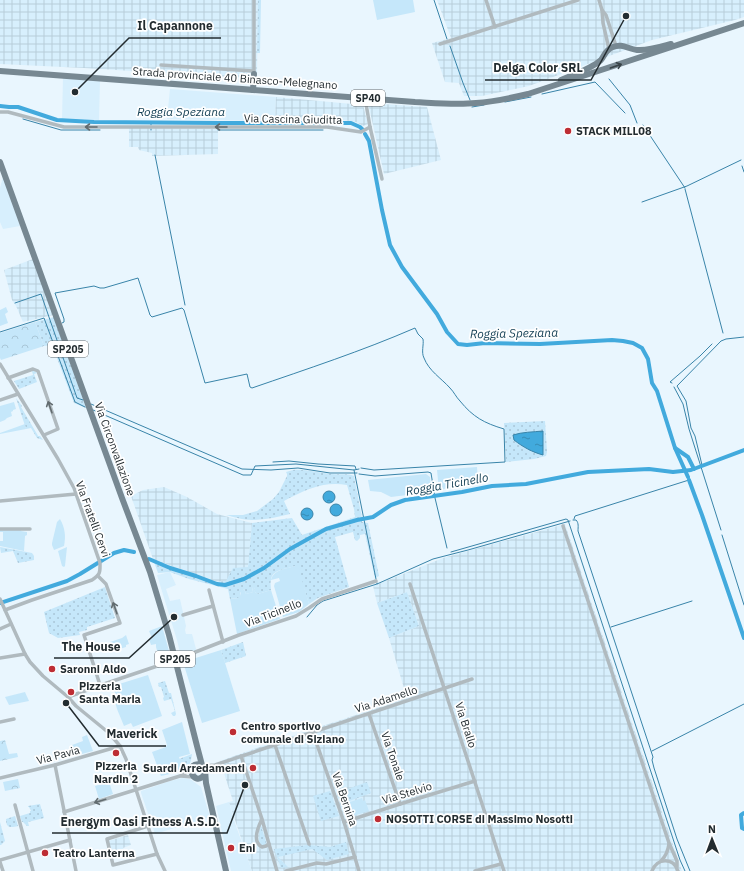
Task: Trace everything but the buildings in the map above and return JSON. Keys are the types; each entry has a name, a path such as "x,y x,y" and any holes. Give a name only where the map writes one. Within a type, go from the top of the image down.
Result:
{"main road":[{"name":"Strada provinciale 40 Binasco-Melegnano","path":"0,71 428,103 476,103 528,94 744,23"},
{"name":"Strada provinciale 40 Binasco-Melegnano","path":"539,90 592,66 602,59 605,52 616,46 622,45 631,49 646,50 702,37"},
{"path":"253,90 254,73"},
{"name":"Via Circonvallazione","path":"0,162 150,572 197,746"},
{"name":"SP205","path":"197,746 191,774 208,794"},
{"name":"SP205","path":"197,746 204,769 208,794 226,871"},
{"path":"192,768 197,764 204,769 200,778 195,777"}],"street":[{"path":"161,66 254,73 254,0"},
{"path":"486,0 495,26"},
{"path":"440,44 578,0"},
{"path":"599,0 609,49"},
{"path":"602,10 606,15 616,46"},
{"path":"365,98 382,179"},
{"name":"Via Cascina Giuditta","path":"0,112 8,112 64,127 327,127 361,132 370,127"},
{"name":"Via Fratelli Cervi","path":"0,364 44,435 74,488 100,563 100,572 98,576"},
{"path":"8,378 33,369 38,371 58,429 44,435"},
{"path":"0,400 18,394"},
{"path":"0,501 76,494"},
{"path":"563,526 669,843 677,861 677,869"},
{"path":"0,529 30,529"},
{"path":"6,610 92,580 98,576 106,584 120,623 84,635 100,685"},
{"name":"Via Ticinello","path":"68,697 296,616 322,599 376,581"},
{"name":"Via Brallo","path":"410,584 504,871"},
{"path":"209,590 223,642"},
{"path":"0,599 30,662 76,706 109,733 120,746 126,759 157,854 165,871"},
{"path":"183,615 213,606"},
{"path":"0,628 11,624"},
{"path":"0,658 25,654"},
{"name":"Via Adamello","path":"214,765 472,679"},
{"name":"Via Tonale","path":"369,714 400,804"},
{"path":"0,722 14,719"},
{"name":"Via Bernina","path":"313,732 359,871"},
{"path":"275,745 309,844"},
{"name":"Via Pavia","path":"0,778 55,765 120,746"},
{"path":"242,756 277,871"},
{"path":"55,765 76,871"},
{"path":"204,769 214,765"},
{"path":"204,769 214,765"},
{"path":"64,812 180,776 192,768"},
{"path":"180,776 195,777"},
{"name":"Via Stelvio","path":"344,822 475,781"},
{"path":"15,805 33,871"},
{"path":"262,819 258,829 258,845 262,848 269,844"},
{"path":"148,826 107,839 112,865 157,854"},
{"path":"3,871 0,861 70,840"},
{"path":"652,871 656,864 663,859 668,850 669,843"},
{"path":"286,871 317,863 326,864 355,857"},
{"path":"660,862 669,861 677,869"},
{"path":"475,871 501,864"}],"shaded area":[{"path":"0,0 258,0 257,75 244,78 0,64"},
{"path":"437,0 744,0 744,17 652,40 529,86 482,96 464,96 459,83 445,82 432,43 451,38"},
{"path":"63,78 100,81 99,120 62,119"},
{"path":"170,89 276,97 275,121 167,119"},
{"path":"276,97 363,105 368,124 363,126 356,122 343,120 275,121"},
{"path":"368,103 427,107 441,160 384,174"},
{"path":"129,128 218,129 218,154 152,156 152,153 139,150 138,147 129,147"},
{"path":"3,177 20,226 3,229 0,222 0,188"},
{"path":"33,259 53,315 23,322 12,300 4,270"},
{"path":"164,487 187,497 217,514 252,523 248,568 227,581 215,582 153,559 131,496 143,490"},
{"path":"565,524 682,871 252,871 229,802 233,801 220,761 392,703 395,699 406,695 389,638 419,626 407,592 377,603 373,586 443,558"},
{"path":"170,572 176,585 166,589 170,601 180,599 186,626 186,634 192,634 196,649 195,652 181,657 157,575"},
{"path":"182,778 190,779 201,787 210,817 155,834 141,791"},
{"path":"229,802 252,871 231,871 216,806"},
{"path":"128,835 131,845 123,848 124,852 112,855 108,841"}],"green space":[{"path":"258,0 261,0 260,53 257,53"},
{"path":"373,0 413,0 415,12 377,20"},
{"path":"6,307 8,312 5,314 8,323 0,326 0,310"},
{"path":"54,317 86,408 74,403 52,345 44,346 35,322"},
{"path":"35,322 44,346 1,360 0,333"},
{"path":"32,371 37,373 34,374 37,382 19,389 14,381 33,375"},
{"path":"16,398 38,436 40,436 43,440 37,438 31,428 26,429"},
{"path":"14,402 16,409 11,412 12,416 0,422 0,406"},
{"path":"545,421 546,456 506,462 504,423"},
{"path":"25,424 26,429 0,434 0,433"},
{"path":"477,467 478,482 439,490 437,470"},
{"path":"293,470 354,476 362,522 368,523 379,576 375,578 365,534 360,535 360,538 357,541 355,540 353,532 335,537 349,587 318,598 309,604 297,566 280,570 274,574 271,581 271,590 258,594 255,592 254,587 252,587 253,592 246,594 244,589 240,593 240,597 230,599 228,589 189,579 170,572 158,573 153,559 215,582 226,581 233,568 248,567 252,523 292,518 302,535 355,517 347,485 338,484 314,487 284,501 290,514 267,519 252,520 226,515 243,515 257,511 273,499 279,492 287,476 286,472"},
{"path":"426,474 430,477 431,492 391,497 381,492 370,491 368,480"},
{"path":"60,519 65,532 64,546 54,550 52,543 57,522"},
{"path":"20,529 21,531 27,532 27,535 25,536 24,551 0,546 0,541 3,541 3,532 0,532 0,530"},
{"path":"0,547 32,553 34,560 18,563 13,551 1,553"},
{"path":"67,547 64,567 62,566 58,551"},
{"path":"298,566 309,604 299,612 283,617 274,586 275,583 280,581 279,578 271,580 278,572"},
{"path":"254,586 255,592 258,594 271,590 280,619 237,634 230,599 238,598 241,591 244,589 246,594 253,592 252,587"},
{"path":"105,587 115,618 87,627 87,630 79,632 80,635 58,638 49,633 44,612"},
{"path":"407,592 419,626 389,638 377,603"},
{"path":"162,626 171,658 161,664 156,644 151,645 149,639 152,638 149,631"},
{"path":"126,635 129,644 126,645 126,647 113,651 110,642"},
{"path":"243,642 246,656 225,663 221,650"},
{"path":"221,650 240,711 202,723 183,662"},
{"path":"148,675 162,716 133,727 131,723 124,726 117,709 114,698 117,697 113,688 116,687 116,685"},
{"path":"165,681 169,693 171,693 176,714 175,716 171,713 175,711 171,699 164,701 161,687 159,687 158,683"},
{"path":"25,692 29,701 9,705 5,697"},
{"path":"182,722 190,754 179,757 183,771 161,776 152,752 166,747 167,745 162,730"},
{"path":"87,735 93,751 74,756 72,745 83,741 82,737"},
{"path":"5,740 9,754 17,753 18,757 0,761 0,741"},
{"path":"192,754 189,766 183,770 179,759"},
{"path":"18,779 20,788 5,791 3,782"},
{"path":"109,782 113,794 99,799 95,786"},
{"path":"367,782 371,793 341,804 337,793"},
{"path":"330,791 339,816 321,821 313,796"},
{"path":"362,798 363,801 365,800 369,811 346,818 341,805"},
{"path":"40,804 44,818 28,822 29,826 27,826 22,822 20,816 30,813 31,811 28,806"},
{"path":"15,816 18,826 9,827 6,819"},
{"path":"0,822 5,841 1,845 0,845"},
{"path":"261,826 266,842 265,845 262,846 259,842"},
{"path":"346,842 349,854 327,860 312,849 278,857 288,867 281,868 274,849 308,845 330,847"}],"water":[{"path":"543,431 543,455 528,449 514,440 513,435"},
{"path":"331,491 334,492 334,502 327,503 324,502 323,495 324,492"},
{"path":"338,504 341,505 341,515 334,516 331,515 330,508 331,505"},
{"path":"309,508 312,509 312,519 305,520 302,519 301,512 302,509"}],"waterway":[{"path":"434,0 447,39"},
{"path":"450,46 470,100"},
{"path":"609,79 630,105 637,123"},
{"path":"542,94 595,82 625,113"},
{"path":"505,102 531,97"},
{"path":"472,107 484,105"},
{"name":"Roggia Speziana","path":"0,106 18,107 57,120 94,122 351,123 363,130"},
{"path":"23,119 61,130 100,130"},
{"path":"643,125 685,188"},
{"path":"218,130 323,130"},
{"name":"Roggia Speziana","path":"365,134 369,141 390,245 402,267 437,314 447,332 458,344 540,344 612,340 633,343 642,348 648,359 652,383 657,391 675,448 688,477"},
{"path":"155,155 185,305"},
{"path":"642,202 687,186 741,160"},
{"path":"742,166 744,172"},
{"path":"685,189 723,333"},
{"path":"62,323 64,322 64,319 55,293 94,286 104,288 138,278 150,315 152,317 182,308 184,310 205,383 247,374 250,387 252,388 355,352 415,328 423,339 423,356 432,371 450,388 465,407 474,415 485,422 504,429 505,462 374,470 361,468"},
{"path":"15,303 41,294 77,398 83,400"},
{"path":"0,332 44,318 75,402 85,407"},
{"path":"702,465 695,436 691,428 686,401 677,386 721,341 744,337"},
{"path":"672,383 670,382 712,344"},
{"path":"674,387 683,404 689,429 721,530"},
{"path":"91,404 242,469 271,470 298,468 330,473 357,473"},
{"path":"93,410 243,475 251,475 255,466 296,464 354,470 359,469"},
{"path":"675,448 688,457 694,469"},
{"name":"Roggia Ticinello","path":"149,559 170,568 217,584 225,585 244,579 264,568 290,549 326,529 373,517 391,505 405,500 492,486 526,484 588,472 649,469 673,472 691,470 744,450"},
{"path":"273,462 289,461 355,466 356,469"},
{"path":"354,470 376,579"},
{"path":"359,474 375,476 431,473 435,498 447,548"},
{"path":"574,519 575,516 689,480"},
{"name":"Roggia Speziana","path":"689,480 744,638"},
{"path":"451,552 566,519 568,520 680,860 685,871"},
{"path":"573,520 578,522 578,531 653,757 652,760 654,768 677,839 690,871"},
{"path":"377,583 433,559 570,521"},
{"path":"722,535 744,605"},
{"name":"Roggia Ticinello","path":"0,603 67,581 114,553 124,550 134,552"},
{"path":"307,617 317,605 323,601 377,584"},
{"path":"611,627 692,601"},
{"path":"652,751 744,704"},
{"name":"Roggia Speziana","path":"744,813 741,815 742,828 744,829"}],"place":[{"name":"Delga Color SRL","path":"626,16"},
{"name":"Il Capannone","path":"75,92"},
{"name":"STACK MILL08","path":"568,131"},
{"name":"The House","path":"174,617"},
{"name":"Saronni Aldo","path":"52,669"},
{"name":"Pizzeria Santa Maria","path":"71,692"},
{"name":"Maverick","path":"66,703"},
{"name":"Centro sportivo comunale di Siziano","path":"233,732"},
{"name":"Pizzeria Nardin 2","path":"116,753"},
{"name":"Suardi Arredamenti","path":"253,768"},
{"name":"Energym Oasi Fitness A.S.D.","path":"245,785"},
{"name":"NOSOTTI CORSE di Massimo Nosotti","path":"378,819"},
{"name":"Eni","path":"231,848"},
{"name":"Teatro Lanterna","path":"45,853"}]}
